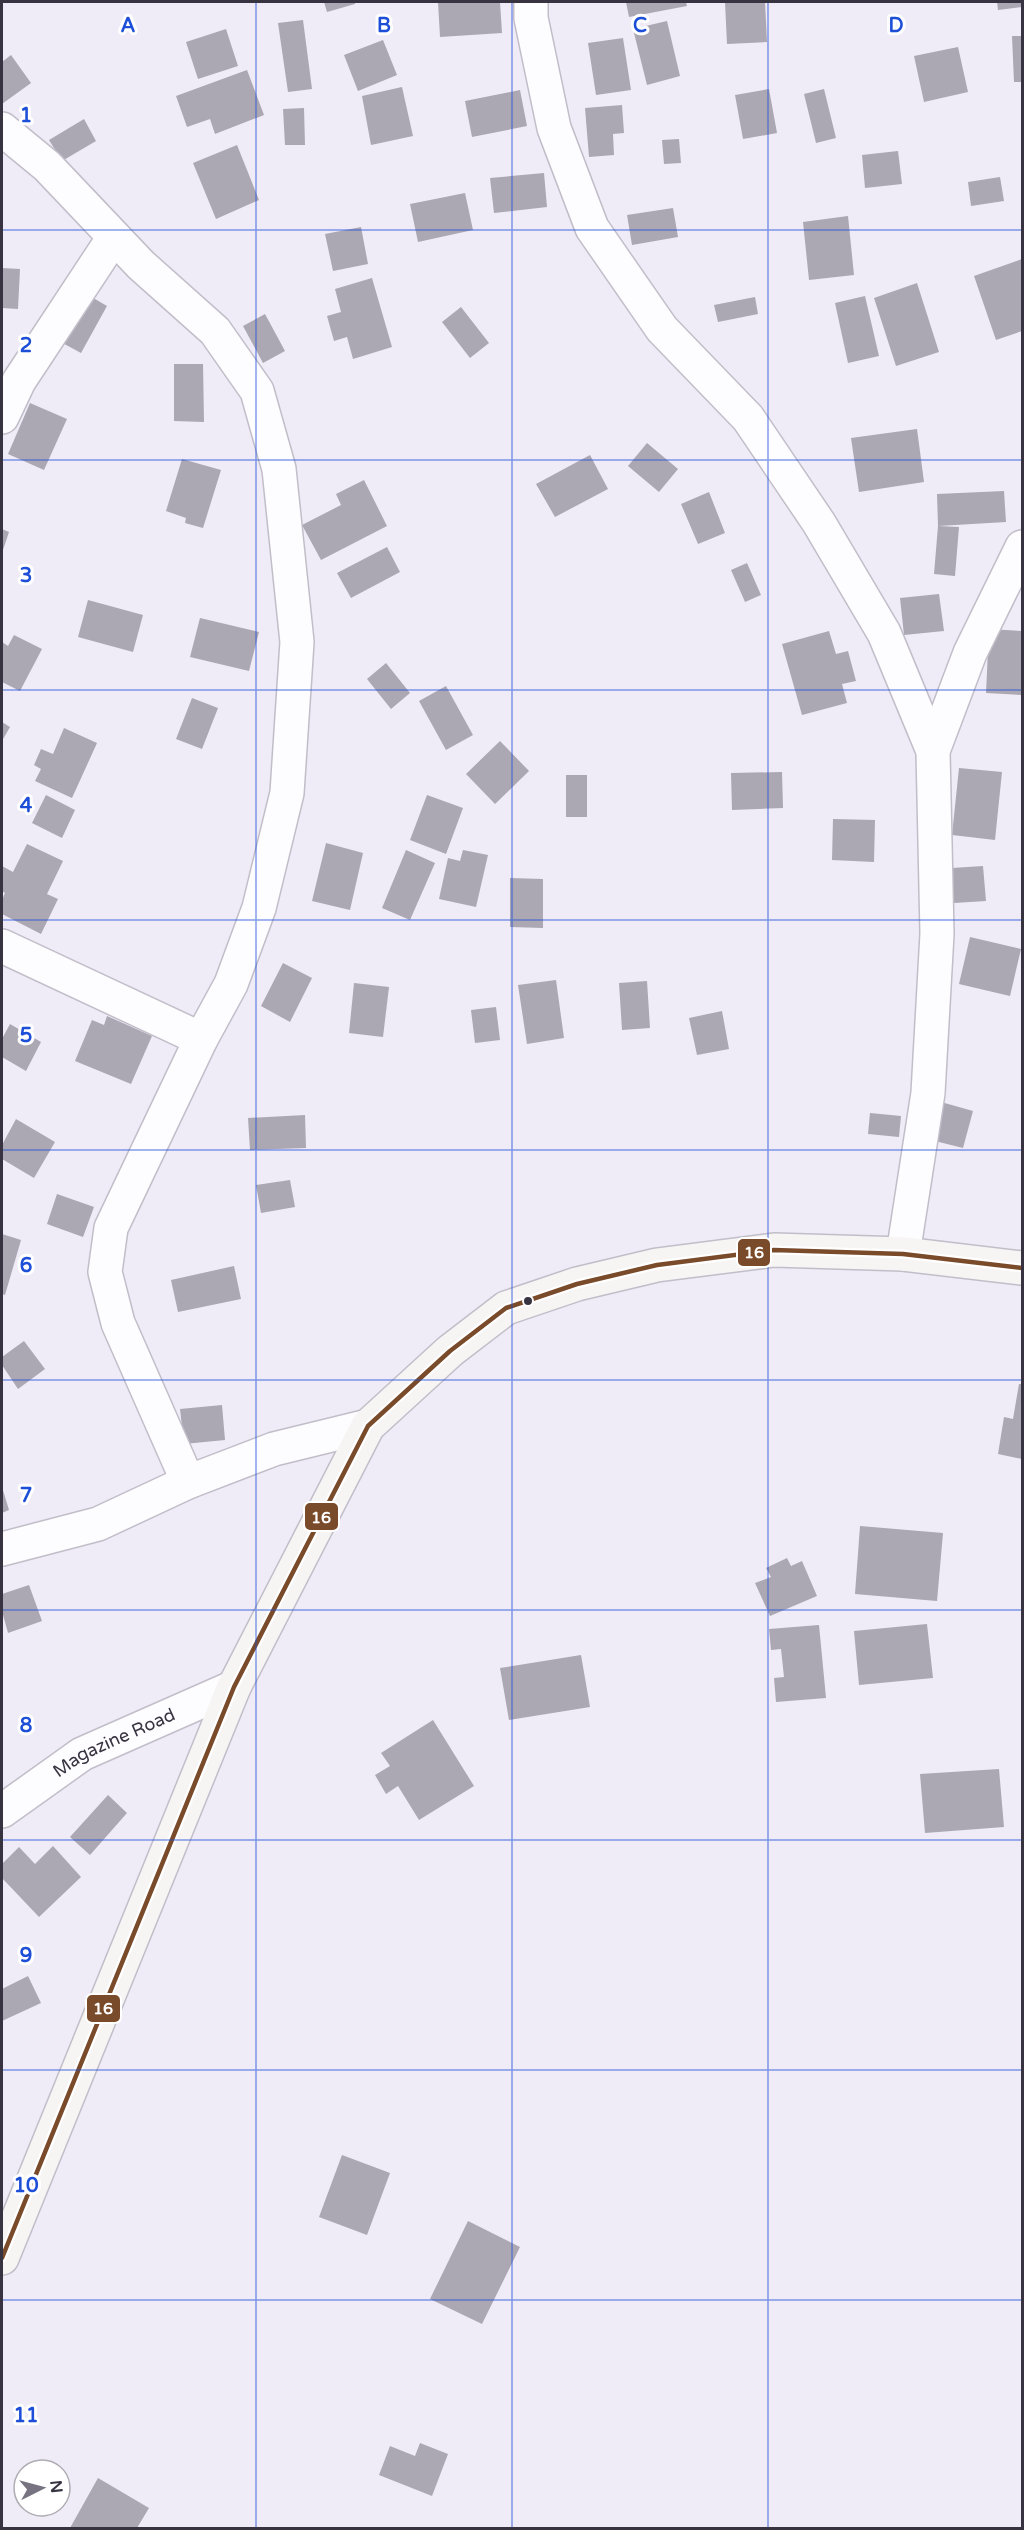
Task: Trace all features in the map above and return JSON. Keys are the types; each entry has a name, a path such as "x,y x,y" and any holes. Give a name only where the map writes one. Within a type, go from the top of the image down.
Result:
{"street":[{"path":"531,2 531,18 554,128 592,228 663,329 748,418 819,523 884,633 933,751 937,934 928,1093 903,1254"},
{"path":"2,129 47,166 114,237 214,331 257,391 279,469 297,642 287,793 259,908 231,984 201,1039 111,1228 105,1272 118,1323 188,1482"},
{"path":"2,417 19,381 114,237"},
{"path":"933,751 970,653 1023,546"},
{"path":"2,946 201,1039"},
{"path":"2,2258 234,1687 368,1426 450,1351 506,1308 577,1284 657,1265 774,1250 903,1254 1023,1268"},
{"path":"2,1549 98,1524 188,1482 274,1449 368,1426"},
{"name":"Magazine Road","path":"2,1810 82,1754 234,1687"}],"building":[{"path":"324,2 355,2 355,4 327,12"},
{"path":"438,2 500,2 502,33 440,37"},
{"path":"626,2 686,2 687,6 629,17"},
{"path":"725,2 765,2 767,42 727,44"},
{"path":"997,2 1022,2 1022,7 998,10"},
{"path":"303,20 312,89 288,92 278,23"},
{"path":"667,21 680,76 647,85 633,29"},
{"path":"226,29 238,66 198,79 186,42"},
{"path":"1012,36 1022,36 1022,82 1014,82"},
{"path":"623,38 631,90 596,95 588,43"},
{"path":"383,40 397,75 358,91 344,55"},
{"path":"958,47 968,92 924,102 914,56"},
{"path":"11,55 31,83 2,104 2,62"},
{"path":"247,70 264,115 215,134 210,119 187,127 176,96"},
{"path":"402,87 413,136 371,145 362,96"},
{"path":"769,89 777,133 743,139 735,95"},
{"path":"824,89 836,138 816,143 804,94"},
{"path":"520,90 527,126 472,137 465,101"},
{"path":"622,105 624,133 613,134 614,155 589,157 585,108"},
{"path":"304,108 305,145 285,145 283,109"},
{"path":"84,119 96,141 62,161 49,140"},
{"path":"679,139 681,163 664,164 662,140"},
{"path":"237,145 259,200 216,219 193,163"},
{"path":"898,151 902,184 865,188 862,155"},
{"path":"544,173 547,207 494,213 490,178"},
{"path":"1000,177 1004,201 971,206 968,182"},
{"path":"465,193 473,230 418,242 410,204"},
{"path":"673,208 678,237 632,245 627,215"},
{"path":"848,216 854,275 809,280 803,222"},
{"path":"361,227 368,264 333,271 325,234"},
{"path":"1022,259 1022,331 996,340 974,276"},
{"path":"2,268 20,269 18,309 2,308"},
{"path":"372,278 392,347 353,359 347,337 334,341 327,316 341,312 335,289"},
{"path":"917,283 939,352 896,366 874,298"},
{"path":"83,292 107,306 81,353 57,340"},
{"path":"865,296 879,356 848,363 835,303"},
{"path":"755,297 758,314 718,322 714,305"},
{"path":"461,307 489,343 470,358 442,322"},
{"path":"265,314 285,351 263,363 243,326"},
{"path":"174,364 203,364 204,422 174,421"},
{"path":"30,403 67,419 44,470 8,454"},
{"path":"917,429 924,482 859,492 851,438"},
{"path":"647,443 678,469 659,492 628,466"},
{"path":"590,455 608,489 555,517 536,484"},
{"path":"182,459 221,470 203,528 185,523 186,518 166,511"},
{"path":"364,480 387,526 321,560 302,525 341,505 336,494"},
{"path":"1004,491 1006,522 938,526 937,494"},
{"path":"709,492 725,533 698,544 681,504"},
{"path":"938,526 959,527 955,576 934,574"},
{"path":"2,529 9,532 2,553"},
{"path":"387,547 400,572 351,598 337,573"},
{"path":"747,563 761,595 745,602 731,570"},
{"path":"939,594 944,631 904,635 900,598"},
{"path":"88,600 143,615 133,652 78,637"},
{"path":"200,618 259,632 249,671 190,657"},
{"path":"989,629 1022,631 1022,695 986,693"},
{"path":"829,631 836,654 848,651 856,681 842,684 847,703 802,715 782,644"},
{"path":"14,635 42,649 20,691 2,682 2,642 8,646"},
{"path":"386,663 410,693 391,709 367,679"},
{"path":"446,686 473,735 446,750 419,701"},
{"path":"192,698 218,708 202,749 176,739"},
{"path":"2,722 10,727 2,741"},
{"path":"64,728 97,743 72,798 35,781 41,769 34,765 41,749 53,754"},
{"path":"500,741 529,771 495,804 466,774"},
{"path":"959,768 1002,772 995,840 952,835"},
{"path":"782,772 783,808 732,810 731,773"},
{"path":"566,775 587,775 587,817 566,817"},
{"path":"46,795 75,810 62,838 32,823"},
{"path":"427,795 463,808 446,854 410,840"},
{"path":"833,819 875,820 874,862 832,860"},
{"path":"326,843 363,853 350,910 312,901"},
{"path":"27,844 63,861 47,894 58,899 41,934 2,914 2,900 5,893 2,891 2,866 13,872"},
{"path":"406,850 435,863 410,920 382,908"},
{"path":"463,850 488,855 476,907 439,899 448,858 460,861"},
{"path":"983,866 986,901 954,903 952,868"},
{"path":"510,878 543,879 543,928 510,927"},
{"path":"970,937 1021,949 1010,996 959,984"},
{"path":"283,963 312,978 290,1022 261,1006"},
{"path":"556,980 564,1038 527,1044 518,985"},
{"path":"647,981 650,1028 622,1030 619,983"},
{"path":"354,983 389,987 383,1037 349,1033"},
{"path":"496,1007 500,1040 475,1043 471,1010"},
{"path":"722,1011 729,1049 697,1055 689,1018"},
{"path":"107,1016 152,1036 131,1084 75,1061 92,1020 104,1025"},
{"path":"10,1024 41,1042 26,1071 2,1057 2,1039"},
{"path":"941,1102 973,1111 963,1148 931,1140"},
{"path":"870,1113 901,1116 899,1137 868,1134"},
{"path":"305,1115 306,1148 250,1150 248,1118"},
{"path":"16,1119 55,1142 34,1178 2,1159 2,1145"},
{"path":"290,1180 295,1207 261,1213 256,1185"},
{"path":"57,1194 94,1207 83,1237 47,1224"},
{"path":"2,1234 21,1240 5,1295 2,1294"},
{"path":"234,1266 241,1299 178,1312 171,1280"},
{"path":"24,1341 45,1369 18,1389 2,1365 2,1357"},
{"path":"1019,1384 1022,1384 1022,1459 998,1454 1004,1417 1013,1419"},
{"path":"222,1405 225,1440 184,1444 180,1409"},
{"path":"2,1487 9,1510 2,1513"},
{"path":"860,1526 943,1533 937,1601 855,1594"},
{"path":"787,1558 791,1566 802,1561 817,1596 770,1616 755,1583 771,1577 766,1568"},
{"path":"29,1585 42,1621 8,1633 2,1611 2,1594"},
{"path":"927,1624 933,1678 859,1685 854,1631"},
{"path":"819,1625 826,1698 776,1702 774,1678 784,1677 781,1649 771,1650 769,1629"},
{"path":"581,1655 590,1707 509,1720 500,1668"},
{"path":"433,1720 474,1786 419,1820 398,1786 386,1794 375,1775 390,1766 381,1753"},
{"path":"999,1769 1004,1827 925,1833 920,1774"},
{"path":"108,1795 127,1813 90,1855 70,1837"},
{"path":"53,1846 81,1877 39,1917 2,1878 2,1864 19,1847 35,1864"},
{"path":"28,1976 41,2003 2,2021 2,1989"},
{"path":"342,2155 390,2173 367,2235 319,2217"},
{"path":"468,2221 520,2247 482,2324 430,2299"},
{"path":"420,2443 448,2454 432,2496 379,2475 390,2446 415,2456"},
{"path":"98,2478 149,2508 137,2528 70,2528"}],"transit line":[{"name":"16","path":"2,2258 234,1687 368,1426 450,1351 506,1308 577,1284 657,1265 774,1250 903,1254 1022,1268"}]}
